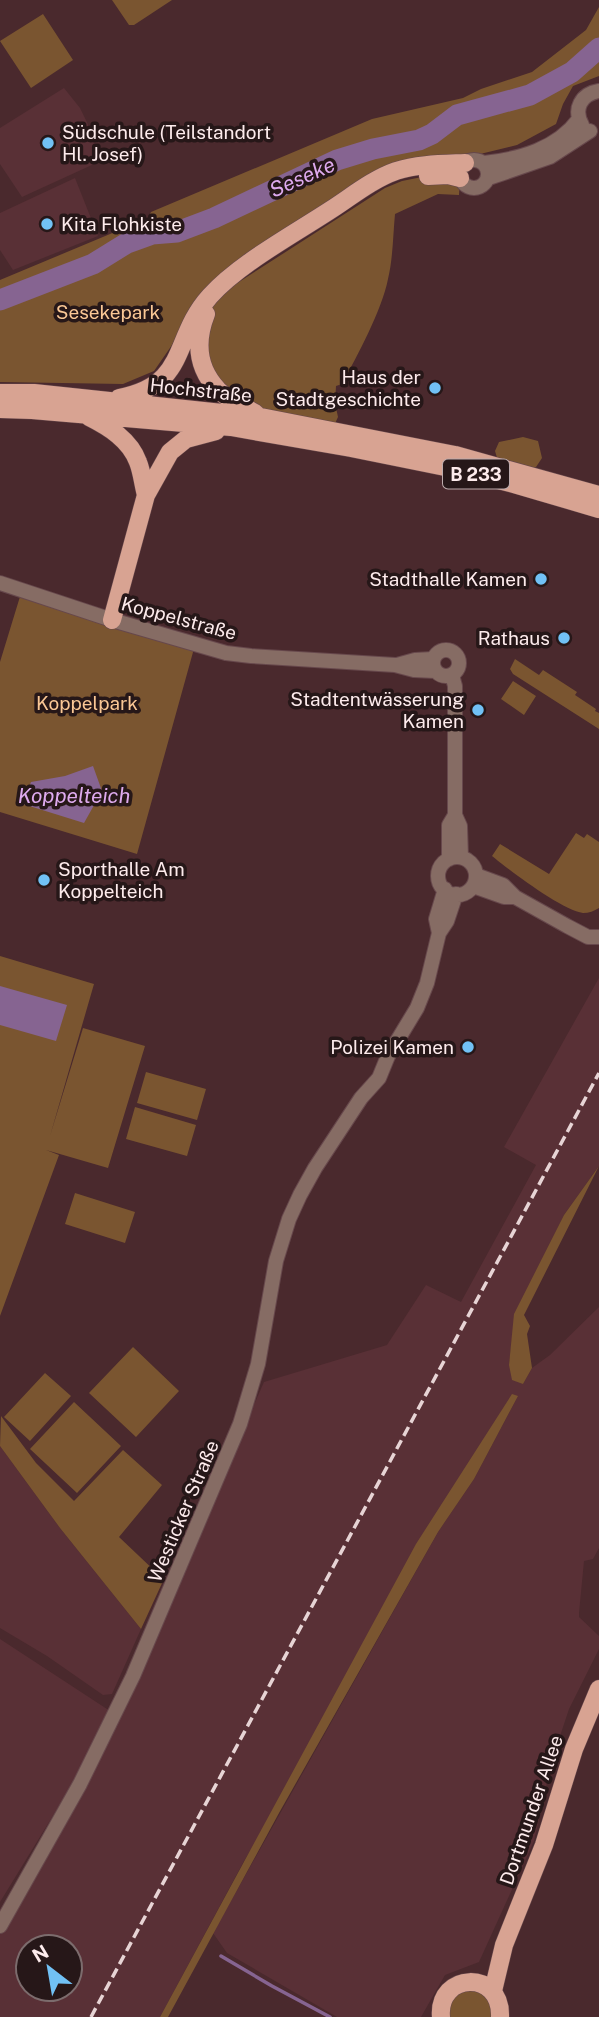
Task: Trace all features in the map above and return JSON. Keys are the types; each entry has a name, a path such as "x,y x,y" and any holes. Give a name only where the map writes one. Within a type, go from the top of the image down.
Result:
{"main road":[{"path":"105,401 151,388 165,377 176,360 194,318 209,297 230,277 287,238 379,179 397,171 422,166 463,171"},
{"path":"261,417 219,390 207,374 198,353 201,327 207,312 225,291 385,188 402,181 463,171"},
{"name":"Hochstraße","path":"0,393 83,414 314,435 455,455 599,495"},
{"name":"Hochstraße","path":"0,409 33,401 105,401 261,417 314,435 514,484 599,509"},
{"path":"83,414 107,426 125,441 138,461 146,495"},
{"path":"112,620 146,495 170,452 186,439 231,427"},
{"name":"Dortmunder Allee","path":"493,1991 504,1945 544,1845 574,1749 599,1689"},
{"name":"Dortmunder Allee","path":"475,1982 504,1945"},
{"path":"441,2017 441,2007 449,1991 462,1983 475,1982 493,1991 501,2008 500,2017"}],"street":[{"path":"595,132 581,124 578,110 586,95 599,91"},
{"path":"579,119 561,138 544,148 503,161 484,163 475,160 463,171 465,185 473,189 484,185 489,178 550,157 595,132"},
{"path":"484,163 489,178"},
{"name":"Koppelstraße","path":"0,583 112,620 226,653 395,665 414,670 434,665"},
{"path":"441,650 453,651 459,662 452,675 445,676 434,665 441,650"},
{"name":"Westicker Straße","path":"0,1926 89,1767 161,1612 240,1424 258,1364 276,1261 289,1219 315,1168 361,1098 379,1078 388,1056 417,1008 427,983 439,933 436,919 450,892 441,885 439,873 441,867 455,858 460,826 455,815 455,686 452,675"},
{"path":"450,892 465,893 475,880 472,863 455,858"},
{"path":"475,880 503,885 515,897 588,937 599,937"}],"shaded area":[{"name":"Südschule (Teilstandort Hl. Josef)","path":"64,88 80,108 105,159 22,197 0,164 0,128"},
{"name":"Kita Flohkiste","path":"75,178 98,236 13,270 0,250 0,213"},
{"path":"599,978 599,1166 564,1215 515,1314 509,1365 523,1384 532,1368 550,1355 599,1307 599,1548 593,1559 584,1561 579,1617 599,1636 599,1649 569,1709 552,1760 534,1841 479,1962 445,1975 421,2017 337,2017 227,1953 213,1933 438,1532 474,1479 518,1396 244,1861 160,2017 0,2017 0,1928 90,1777 264,1382 387,1345 426,1285 461,1302 536,1165 504,1147"},
{"path":"0,1446 60,1528 141,1629 112,1694 103,1695 47,1656 0,1628"},
{"path":"0,1639 110,1711 73,1783 0,1902"}],"green space":[{"path":"112,0 172,0 134,25 129,25"},
{"name":"Sesekepark","path":"599,7 599,76 573,86 556,124 517,145 476,155 493,155 482,158 472,156 370,180 184,322 154,371 123,384 0,382 0,280 146,221 151,212 372,119 463,98 532,72 586,30"},
{"path":"43,14 73,60 31,88 0,41"},
{"path":"427,176 460,178 459,195 438,194 395,214 391,263 385,291 355,360 342,384 336,386 338,417 332,430 261,417 207,374 207,311 225,291 385,188"},
{"path":"523,437 538,441 542,458 536,467 525,470 498,461 495,451 499,442"},
{"name":"Koppelpark","path":"22,590 195,645 137,854 0,812 0,662"},
{"path":"515,659 539,675 543,670 577,692 575,695 599,713 599,729 513,674 510,669"},
{"path":"513,681 536,696 524,715 501,699"},
{"path":"576,833 584,838 587,834 599,842 599,908 589,912 574,911 563,905 536,889 492,856 500,844 549,874"},
{"path":"0,956 94,984 50,1136 83,1028 145,1046 108,1168 46,1150 59,1155 0,1316"},
{"path":"146,1072 206,1089 197,1120 137,1103"},
{"path":"135,1107 196,1125 187,1156 126,1139"},
{"path":"599,1166 524,1315 530,1326 527,1334 532,1368 523,1384 512,1380 509,1365 514,1314 564,1215"},
{"path":"75,1193 135,1212 125,1243 65,1224"},
{"path":"133,1347 179,1391 136,1437 89,1393"},
{"path":"45,1373 71,1396 30,1441 4,1417"},
{"path":"512,1394 518,1396 474,1479 438,1532 279,1813 168,2017 160,2017 416,1544"},
{"path":"74,1402 121,1446 77,1493 30,1449"},
{"path":"1,1416 36,1463 74,1501 123,1450 162,1485 119,1537 158,1574 156,1578 163,1581 141,1629 60,1528 0,1446"},
{"path":"476,1989 491,1999 493,2017 449,2017 449,2005 459,1991"}],"water":[{"name":"Koppelteich","path":"93,766 102,791 84,823 23,804 31,782 65,776"},
{"path":"0,986 67,1005 56,1041 0,1025"}],"waterway":[{"name":"Seseke","path":"0,300 93,264 127,243 152,234 177,232 214,218 337,160 373,149 419,140 432,134 457,115 530,95 572,72 599,48"},
{"path":"221,1956 330,2017"}],"railway":[{"path":"91,2017 599,1073"}],"place":[{"name":"Südschule (Teilstandort Hl. Josef)","path":"48,143"},
{"name":"Kita Flohkiste","path":"47,224"},
{"name":"Haus der Stadtgeschichte","path":"435,388"},
{"name":"Stadthalle Kamen","path":"541,579"},
{"name":"Rathaus","path":"564,638"},
{"name":"Stadtentwässerung Kamen","path":"478,710"},
{"name":"Sporthalle Am Koppelteich","path":"44,880"},
{"name":"Polizei Kamen","path":"468,1047"}]}
